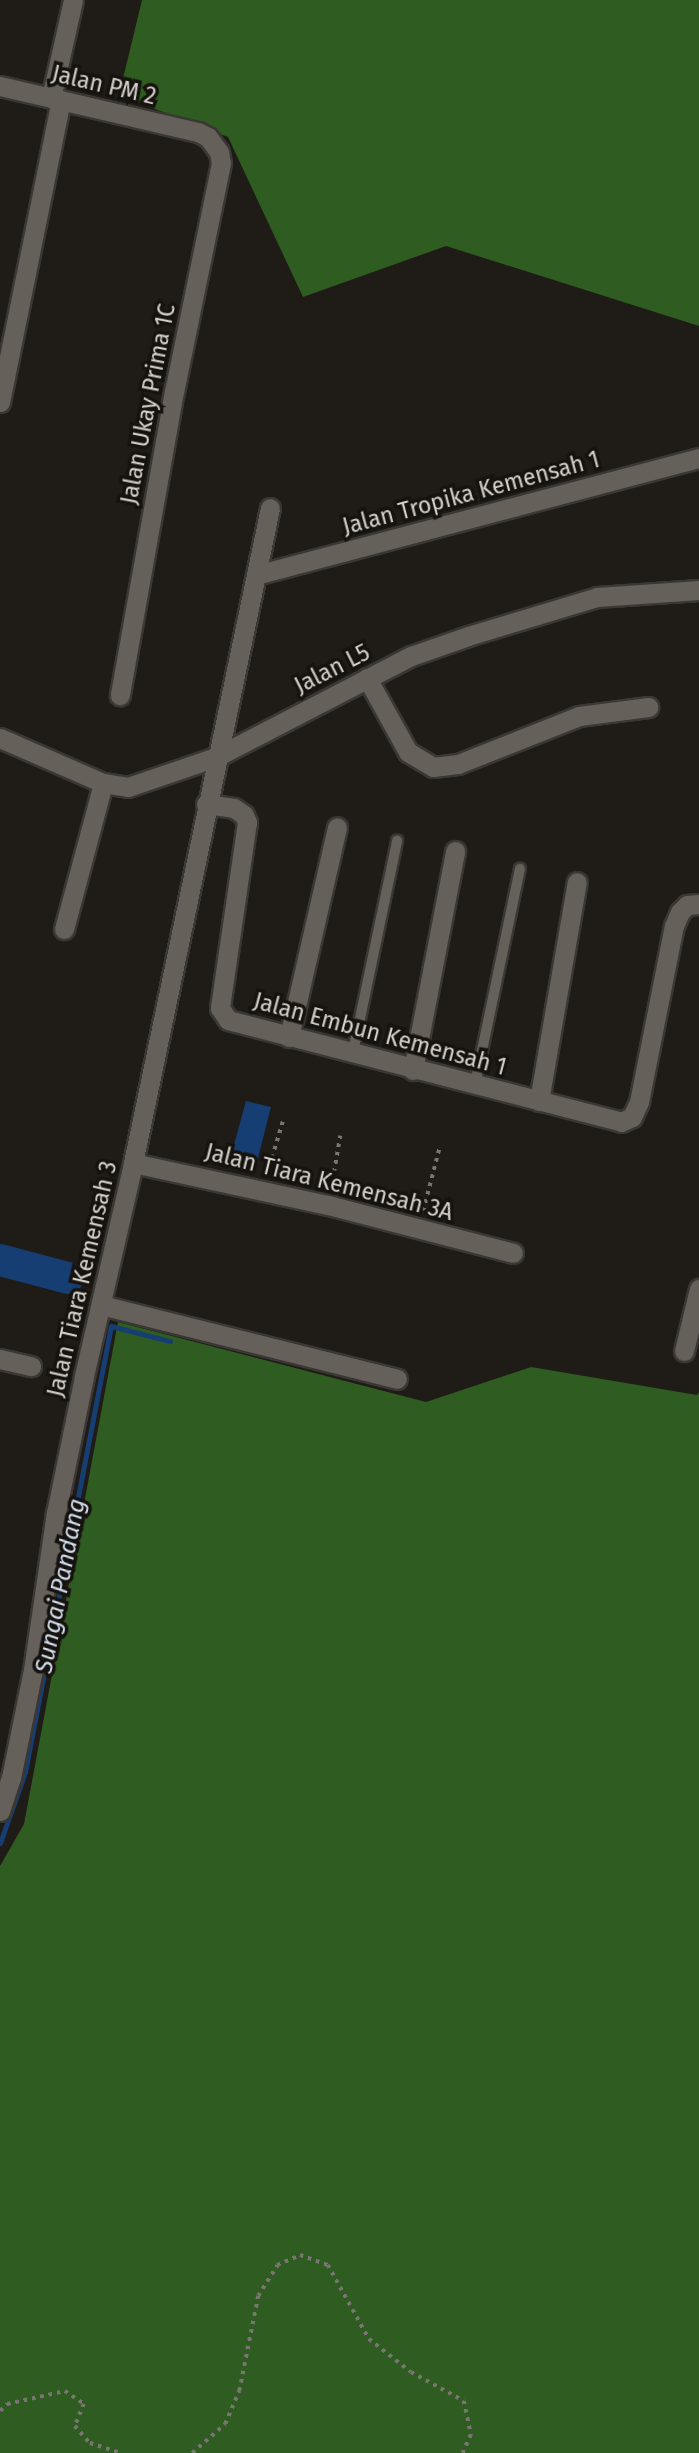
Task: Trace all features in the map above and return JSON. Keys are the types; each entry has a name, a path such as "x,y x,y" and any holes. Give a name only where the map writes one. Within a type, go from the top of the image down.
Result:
{"street":[{"path":"0,402 72,0"},
{"name":"Jalan PM 2","path":"0,86 198,132"},
{"name":"Jalan Ukay Prima 1C","path":"120,695 174,391 220,163 219,152 198,132"},
{"name":"Jalan Tropika Kemensah 1","path":"256,575 699,458"},
{"name":"Jalan Tiara Kemensah 3","path":"0,1811 11,1778 33,1670 56,1513 133,1163 270,508"},
{"name":"Jalan L5","path":"0,738 103,783 128,787 216,757 411,656 445,644 597,597 699,590"},
{"path":"367,678 408,752 424,764 443,768 518,742 579,716 648,706"},
{"path":"64,929 103,783"},
{"name":"Jalan Embun Kemensah 1","path":"206,804 234,808 244,815 247,822 220,1008 228,1020 621,1122 632,1117 636,1110 674,926 680,912 687,905 699,904"},
{"path":"289,1037 337,827"},
{"path":"413,1070 455,850"},
{"path":"539,1101 578,882"},
{"name":"Jalan Tiara Kemensah 3A","path":"133,1163 328,1205 513,1253"},
{"path":"684,1351 699,1289"},
{"path":"101,1305 397,1379"},
{"path":"0,1359 31,1366"}],"lane":[{"path":"354,1052 397,841"},
{"path":"475,1084 520,869"}],"path":[{"path":"263,1190 283,1120"},
{"path":"328,1205 340,1136"},
{"path":"418,1229 439,1149"},
{"path":"192,2453 225,2424 235,2402 258,2296 277,2264 300,2255 328,2265 369,2339 411,2372 464,2401 471,2435 463,2453"},
{"path":"0,2411 7,2404 65,2391 84,2404 75,2426 90,2443 120,2453"}],"green space":[{"path":"142,0 699,0 699,326 446,246 303,297 228,137 119,95"},
{"path":"118,1322 426,1402 531,1367 697,1395 699,1392 699,2453 0,2453 0,1866 24,1824"}],"water":[{"path":"246,1101 271,1107 256,1166 230,1159"}],"waterway":[{"name":"Sungai Pandang","path":"0,1260 68,1278"},
{"name":"Sungai Pandang","path":"0,1843 25,1772 111,1326 170,1341"}]}
